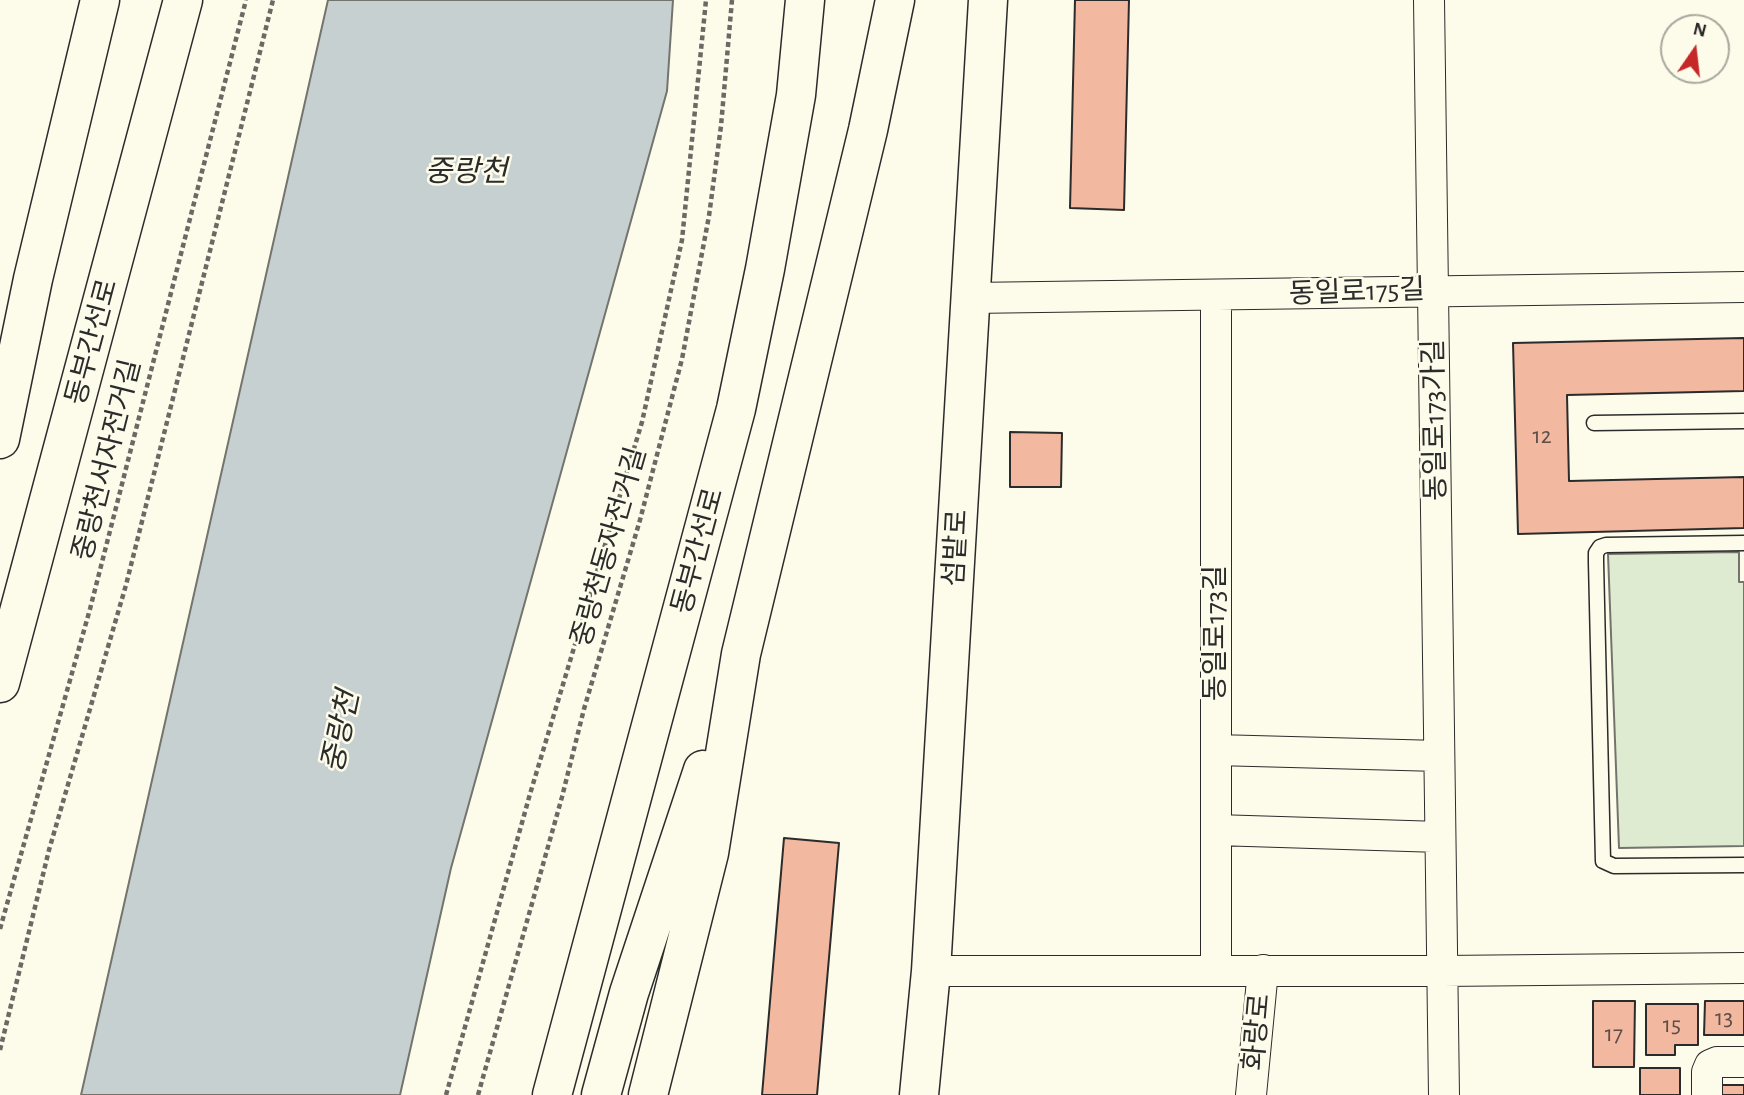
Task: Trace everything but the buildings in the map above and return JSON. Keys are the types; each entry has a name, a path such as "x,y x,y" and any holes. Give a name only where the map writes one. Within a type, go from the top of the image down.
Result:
{"main road":[{"path":"0,439 33,279 100,0"},
{"name":"동부간선로","path":"0,683 183,0"},
{"name":"동부간선로","path":"552,1095 736,409 765,269 796,95 805,0"},
{"path":"883,57 889,0"},
{"path":"648,1095 709,853 741,654 864,144 895,0"},
{"name":"섬밭로","path":"919,1095 931,971 988,0"},
{"path":"0,384 33,279"},
{"path":"601,1095 629,993 741,654"}],"street":[{"name":"동일로173가길","path":"1429,0 1442,971"},
{"name":"동일로175길","path":"971,298 1744,287"},
{"name":"동일로173길","path":"1216,296 1216,970"},
{"path":"1216,750 1439,756"},
{"path":"1216,830 1440,838"},
{"path":"931,971 1744,968"},
{"name":"화랑로","path":"1251,1095 1263,970"},
{"path":"1442,971 1444,1095"},
{"path":"1707,1095 1707,1072 1710,1065 1717,1062 1744,1062"}],"lane":[{"path":"1594,423 1744,421"},
{"path":"1744,542 1606,545 1600,547 1596,553 1603,861 1615,866 1744,865"}],"path":[{"name":"중랑천서자전거길","path":"0,929 90,609 246,0"},
{"path":"0,1050 49,850 126,585 273,0"},
{"path":"446,1095 534,781 642,422 682,240 706,0"},
{"name":"중랑천동자전거길","path":"478,1095 584,709 640,520 682,359 709,216 733,0"}],"green space":[{"path":"1739,552 1739,582 1744,582 1744,846 1619,848 1608,554"}],"water":[{"name":"중랑천","path":"328,0 673,0 667,91 451,868 400,1095 81,1095"}]}
